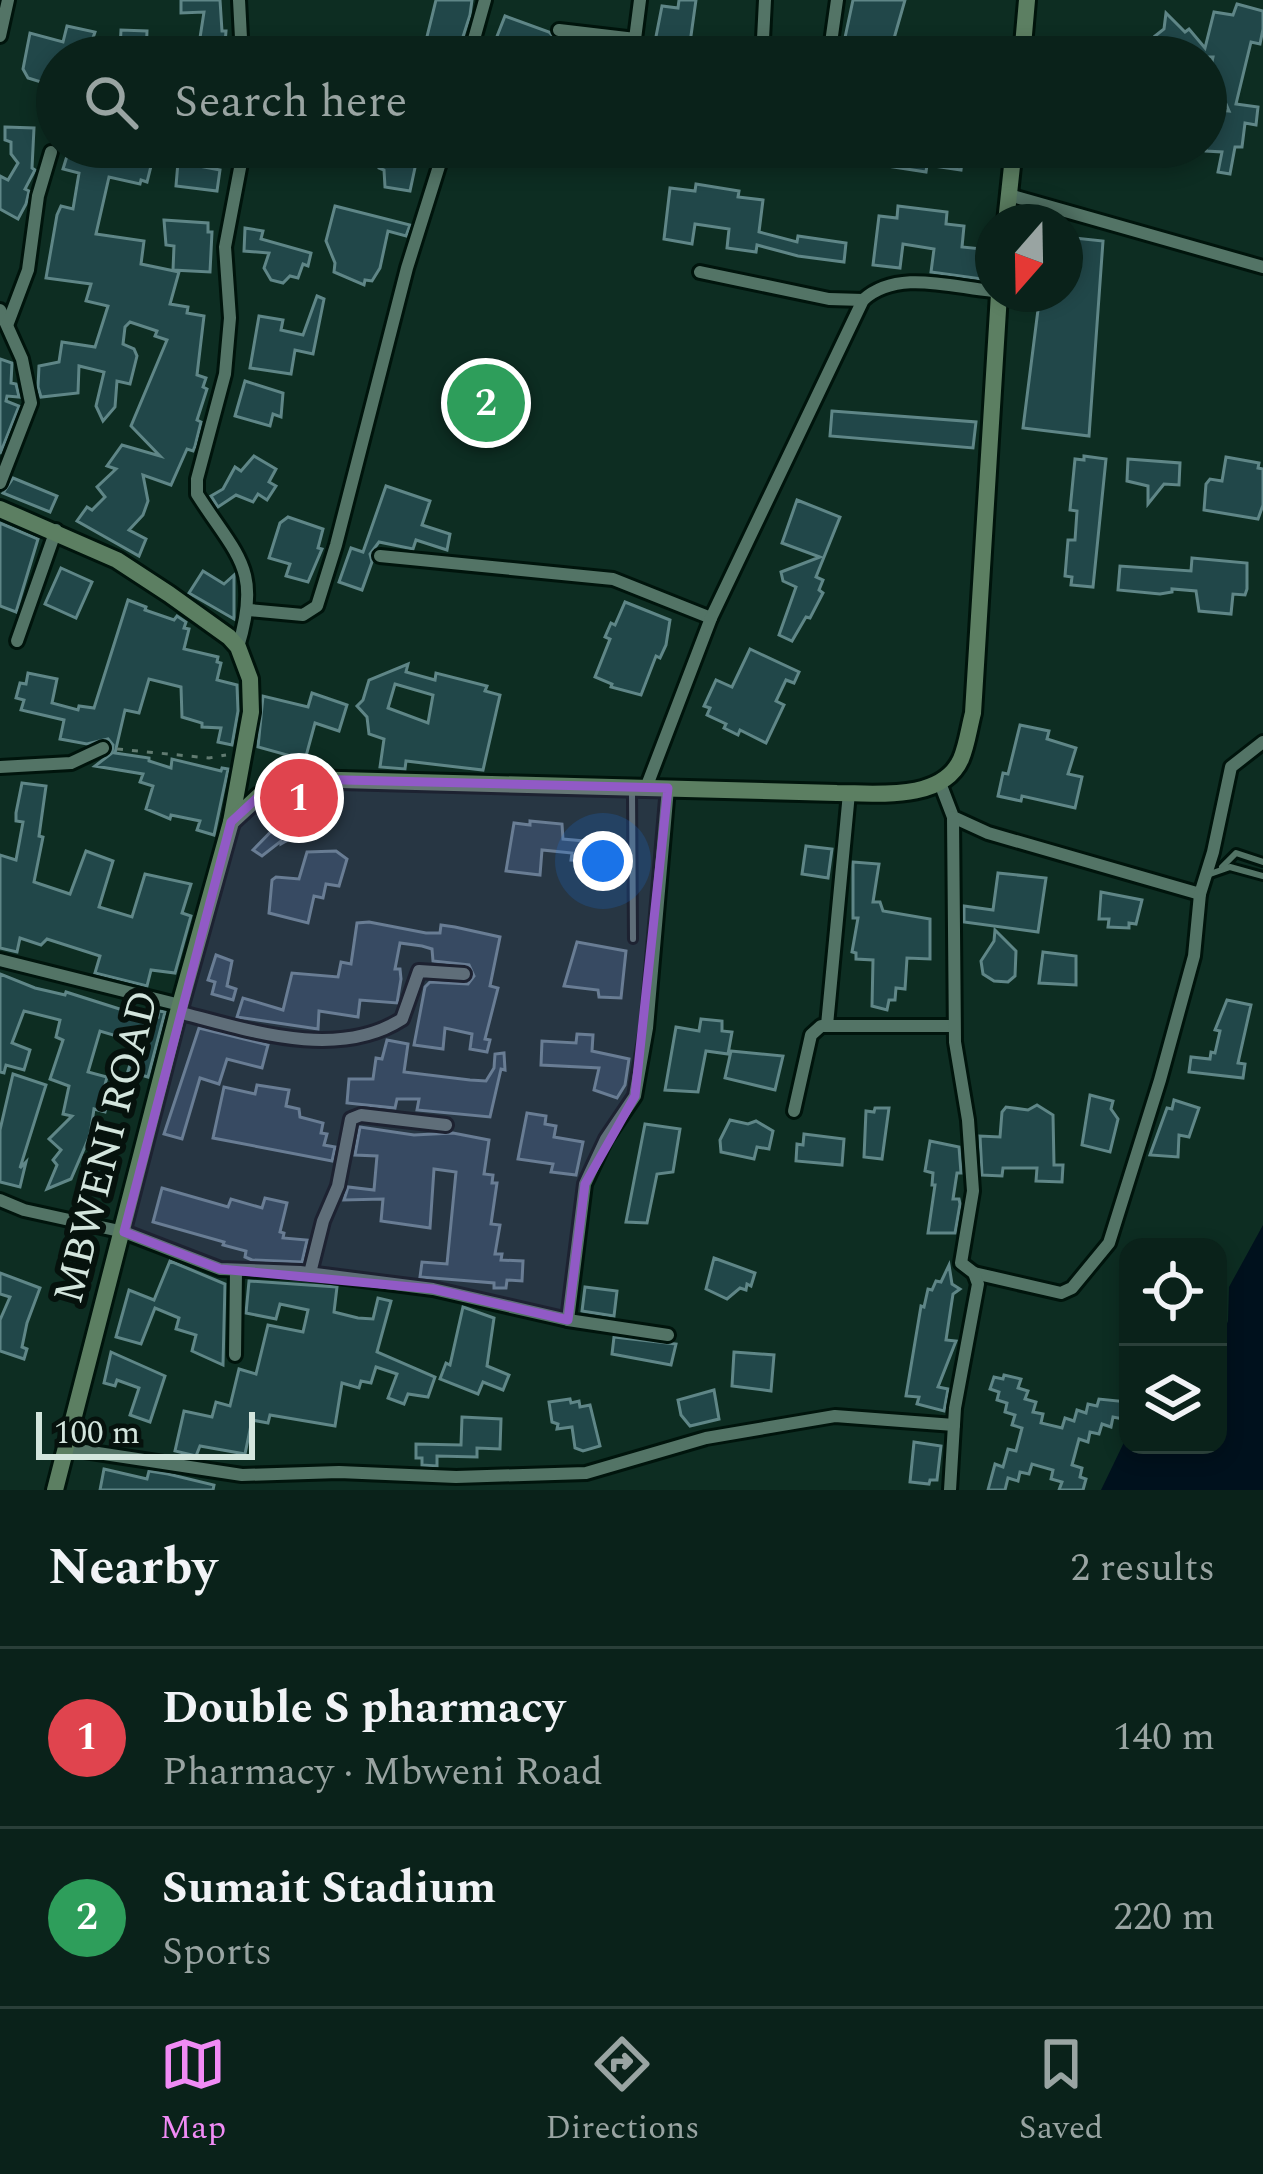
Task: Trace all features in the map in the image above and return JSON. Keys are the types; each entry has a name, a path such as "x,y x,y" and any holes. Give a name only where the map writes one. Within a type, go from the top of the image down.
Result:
{"street":[{"path":"0,36 8,0"},
{"path":"239,0 241,36"},
{"path":"475,36 484,0"},
{"path":"634,36 640,0"},
{"path":"763,36 765,0"},
{"path":"832,36 837,0"},
{"path":"1024,36 1028,0"},
{"path":"560,30 609,36"},
{"path":"8,323 28,270 46,168"},
{"path":"0,509 117,560 238,646 250,610 247,571 197,494 197,479 225,374 230,318 225,247 240,168"},
{"path":"250,610 303,615 317,606 438,168"},
{"path":"1008,204 1012,168"},
{"path":"1009,196 1263,267"},
{"path":"700,272 829,299 863,300"},
{"path":"639,788 711,618 863,300 879,285 906,282 975,290"},
{"path":"0,310 22,359 31,404 0,482"},
{"path":"232,823 259,796 303,779 849,793 916,790 940,783 961,758 973,713 995,312"},
{"path":"17,641 56,530"},
{"path":"380,556 613,579 711,618"},
{"name":"MBWENI ROAD","path":"55,1490 179,1008 232,823 251,712 250,680 238,646"},
{"path":"940,783 953,818 954,1026 973,1191 961,1263 974,1273 1061,1293 1072,1288 1109,1243 1194,956 1200,894 1231,767 1263,742"},
{"path":"0,767 71,763 103,748"},
{"path":"568,1321 585,1184 606,1139 635,1096 647,1028 668,788"},
{"path":"827,1025 849,793"},
{"path":"953,818 988,833 1200,894"},
{"path":"0,960 272,1036 357,1040 402,1019 419,971 464,974"},
{"path":"794,1111 811,1035 827,1025 954,1026"},
{"path":"310,1273 338,1186 351,1118 361,1115 446,1125"},
{"path":"0,1200 24,1210 124,1232 220,1269 310,1273 433,1289 568,1321 668,1335"},
{"path":"235,1355 236,1270"},
{"path":"950,1490 954,1425 978,1284 974,1273"},
{"path":"65,1448 242,1474 586,1473 706,1438 836,1415 954,1425"},
{"path":"581,1490 586,1473"},
{"path":"356,1490 366,1476"}],"lane":[{"path":"633,939 639,788"},
{"path":"1207,875 1236,854 1263,862"},
{"path":"1222,867 1263,876"}],"path":[{"path":"103,748 209,758 246,752"}],"highlighted area":[{"path":"303,779 668,788 635,1096 585,1184 568,1320 433,1289 220,1269 124,1232 231,822 259,796"}],"water":[{"path":"1263,1225 1263,1490 1101,1490 1119,1453 1227,1454 1229,1287"}],"building":[{"path":"181,0 220,0 226,36 200,36 204,12 181,13"},
{"path":"436,0 472,0 463,36 427,36"},
{"path":"679,0 696,0 691,36 656,36 662,6 678,8"},
{"path":"853,0 905,0 895,36 845,36"},
{"path":"1237,4 1263,11 1260,44 1251,42 1236,104 1258,107 1256,125 1245,123 1242,147 1235,147 1230,174 1218,172 1227,168 1227,36 1208,36 1214,12 1233,15"},
{"path":"1166,13 1185,32 1189,29 1195,36 1155,36 1164,29"},
{"path":"505,16 553,36 497,36"},
{"path":"67,26 95,32 94,36 64,36"},
{"path":"121,30 147,31 147,36 121,36"},
{"path":"30,33 41,36 36,36 36,80 23,69"},
{"path":"5,127 34,128 35,170 18,219 0,209 0,176 8,180 18,163 11,154 11,142 5,140"},
{"path":"150,168 147,182 140,184 109,177 96,234 144,241 141,264 179,272 170,304 204,316 197,375 206,378 203,387 207,389 195,446 193,451 187,449 171,485 143,475 148,501 129,530 146,539 139,556 77,521 87,507 92,510 105,497 97,487 116,469 107,466 122,445 160,456 131,426 167,340 155,336 157,331 130,322 125,327 123,344 137,356 130,384 117,381 115,407 103,421 96,406 104,372 79,366 78,393 41,397 39,366 59,362 62,342 95,347 108,306 86,301 91,284 46,278 57,215 61,206 73,209 79,173 63,169"},
{"path":"178,168 220,170 217,191 176,186"},
{"path":"379,168 415,168 410,191 385,187 384,170"},
{"path":"696,184 763,200 759,232 797,242 798,236 846,243 844,262 757,245 756,252 727,248 729,229 695,224 692,244 664,239 670,188 695,191"},
{"path":"335,206 410,225 406,236 388,231 380,268 364,285 334,272 326,241"},
{"path":"898,206 947,212 946,224 964,226 962,247 975,248 975,278 931,272 934,249 903,244 900,268 873,265 879,216 897,218"},
{"path":"164,220 208,223 208,232 212,232 210,272 173,270 174,246 166,245"},
{"path":"245,228 263,231 261,239 311,253 308,266 303,264 298,278 290,276 283,283 271,280 264,268 269,253 244,251"},
{"path":"1083,239 1103,241 1089,436 1023,428 1038,312 1083,312"},
{"path":"317,296 324,299 313,354 295,350 291,374 250,368 259,316 283,320 281,330 303,335"},
{"path":"0,359 12,363 11,383 16,384 19,397 7,396 6,401 19,406 0,454"},
{"path":"245,381 283,393 281,417 273,414 270,426 235,416"},
{"path":"832,411 976,422 973,448 830,436"},
{"path":"254,456 276,469 269,482 276,486 267,500 258,494 253,502 236,495 218,507 211,496 223,489 235,467 241,471"},
{"path":"1084,456 1106,459 1093,587 1071,585 1072,577 1065,576 1068,540 1075,540 1077,511 1070,510 1075,459 1084,460"},
{"path":"1226,457 1259,463 1258,468 1263,469 1258,519 1204,510 1206,484 1210,479 1222,481"},
{"path":"1128,459 1180,463 1179,485 1164,484 1148,504 1148,486 1127,481"},
{"path":"13,478 57,496 50,512 3,493"},
{"path":"386,486 430,501 422,525 450,534 447,550 416,540 413,549 379,542 370,554 372,562 362,590 339,582 351,548 363,552"},
{"path":"797,500 840,517 816,577 823,580 819,590 823,593 792,641 779,635 796,587 783,581 781,572 820,557 782,543"},
{"path":"288,517 323,529 318,548 322,549 308,582 286,576 290,564 269,558 280,523"},
{"path":"0,523 38,539 16,612 0,606"},
{"path":"1192,558 1247,563 1247,589 1245,595 1233,594 1231,614 1199,611 1196,591 1118,590 1120,566 1191,571"},
{"path":"61,568 92,582 76,618 45,604"},
{"path":"203,571 224,584 234,575 234,619 189,593"},
{"path":"128,600 186,622 184,649 218,657 217,680 237,685 232,745 218,742 221,728 202,727 182,717 181,687 149,679 139,713 125,710 115,753 149,758 171,768 172,759 228,769 214,835 197,830 200,821 171,815 170,819 146,809 153,786 140,782 143,774 95,766 112,753 108,739 87,744 60,739 64,720 21,710 24,700 16,698 28,673 57,679 52,703 78,710 79,706 94,708"},
{"path":"625,602 670,620 666,645 660,658 656,656 641,695 595,677 610,639 605,637"},
{"path":"750,649 799,672 794,683 786,680 776,701 784,705 766,743 724,728 726,724 707,715 710,708 704,706 716,680 732,687"},
{"path":"408,664 406,672 435,680 436,673 487,686 485,691 500,695 483,770 406,761 405,769 380,767 384,739 369,734 367,717 357,706 369,680","holes":["395,684 433,695 428,723 388,708"]},
{"path":"312,693 347,705 339,731 315,723 305,760 258,747 263,696 308,707"},
{"path":"1020,725 1049,731 1047,739 1076,748 1068,774 1082,777 1075,808 1022,796 1021,801 998,796"},
{"path":"22,783 46,786 34,882 70,894 86,851 113,861 99,907 132,917 145,874 191,884 182,913 191,916 175,973 151,970 147,986 95,973 100,956 47,939 41,945 20,938 17,952 0,948 0,855 16,860 23,822 16,821"},
{"path":"322,793 311,823 262,856 253,850 290,812 288,806"},
{"path":"530,821 562,824 563,839 619,844 619,862 571,860 572,853 542,850 540,875 506,871 514,823 530,825"},
{"path":"806,846 832,849 828,878 802,874"},
{"path":"336,851 347,859 339,886 326,884 323,898 314,896 308,923 269,913 272,880 299,879 307,852"},
{"path":"853,862 879,864 873,902 880,902 883,911 930,919 930,959 907,958 905,989 896,988 895,1000 889,1000 887,1010 872,1006 873,960 856,959 852,952 858,918 853,918"},
{"path":"998,873 1046,878 1038,932 964,922 964,906 993,910"},
{"path":"1101,892 1142,900 1136,924 1108,927 1109,919 1099,919"},
{"path":"357,923 426,933 440,933 441,925 500,937 490,986 498,988 485,1039 490,1040 487,1052 470,1049 472,1034 445,1028 443,1049 414,1045 425,987 430,982 468,984 474,976 469,965 433,961 432,949 422,946 400,943 395,969 400,969 401,979 397,1003 360,1000 358,1017 319,1011 318,1029 237,1017 243,998 283,1010 292,973 338,977 341,962 351,964"},
{"path":"995,930 1016,951 1015,976 1008,982 983,974 981,961 994,941"},
{"path":"577,942 626,951 621,998 564,986"},
{"path":"1043,952 1076,956 1076,985 1039,983"},
{"path":"216,955 232,961 227,986 236,989 233,1000 212,994 215,982 208,980"},
{"path":"0,974 129,1012 158,1017 159,1011 165,1012 148,1077 128,1071 137,1042 100,1031 88,1072 107,1077 104,1089 110,1091 105,1112 94,1109 90,1135 71,1179 47,1189 57,1165 53,1160 61,1150 49,1139 72,1116 63,1114 69,1086 50,1079 63,1040 56,1037 60,1020 24,1011 12,1043 30,1050 24,1070 6,1065 4,1073 0,1072"},
{"path":"1227,1000 1251,1005 1238,1063 1245,1064 1243,1078 1189,1072 1191,1057 1210,1059 1211,1052 1215,1053 1220,1031 1215,1030"},
{"path":"701,1019 722,1021 722,1031 732,1032 728,1054 706,1051 698,1092 665,1090 676,1027 699,1031"},
{"path":"199,1028 268,1045 262,1068 227,1059 219,1084 200,1078 182,1139 164,1134"},
{"path":"577,1034 593,1035 592,1051 629,1059 625,1085 617,1098 594,1090 599,1068 541,1065 542,1041 576,1043"},
{"path":"387,1040 408,1044 404,1072 470,1080 486,1081 495,1054 504,1053 505,1070 501,1069 490,1117 417,1110 419,1099 397,1099 395,1108 347,1103 349,1079 373,1079 376,1058 382,1059"},
{"path":"731,1051 783,1056 775,1090 725,1078"},
{"path":"13,1074 46,1085 20,1168 26,1162 20,1187 0,1182 0,1130"},
{"path":"257,1085 289,1090 286,1106 299,1109 300,1117 323,1123 324,1145 335,1147 332,1161 213,1138 224,1087 255,1094"},
{"path":"1090,1095 1113,1101 1111,1109 1118,1119 1110,1152 1082,1145"},
{"path":"1174,1100 1199,1108 1189,1137 1179,1135 1178,1157 1150,1155 1167,1108 1172,1109"},
{"path":"1037,1105 1053,1115 1054,1165 1063,1165 1062,1182 1036,1181 1037,1168 1003,1168 1002,1176 982,1175 980,1136 1000,1137 1006,1107 1028,1110"},
{"path":"889,1108 882,1159 864,1157 866,1111"},
{"path":"527,1113 546,1116 545,1124 556,1126 554,1137 583,1142 576,1175 551,1172 553,1164 518,1159"},
{"path":"730,1120 756,1121 773,1131 769,1149 757,1147 754,1159 721,1152 720,1140"},
{"path":"645,1124 680,1129 673,1172 657,1174 647,1223 626,1222"},
{"path":"360,1127 489,1140 484,1174 493,1175 492,1183 497,1183 491,1224 500,1225 495,1254 502,1254 501,1260 523,1261 522,1281 507,1280 506,1288 494,1288 494,1283 420,1277 422,1262 447,1264 456,1172 434,1169 430,1228 381,1221 383,1199 344,1200 348,1187 374,1190 377,1156 355,1155"},
{"path":"804,1134 844,1139 842,1165 796,1161 797,1144 803,1145"},
{"path":"930,1141 959,1147 961,1173 957,1173 953,1199 960,1204 955,1233 928,1233 935,1185 933,1173 925,1171"},
{"path":"162,1188 228,1207 231,1199 262,1208 265,1198 287,1203 280,1232 283,1238 307,1240 302,1262 252,1260 245,1257 246,1251 224,1242 153,1222"},
{"path":"714,1258 755,1273 751,1286 747,1284 746,1290 740,1288 727,1299 706,1289"},
{"path":"170,1261 225,1284 223,1365 192,1351 196,1335 176,1329 179,1318 155,1308 141,1344 116,1337 129,1290 154,1300"},
{"path":"949,1265 952,1284 960,1289 953,1294 946,1340 956,1341 938,1387 948,1389 944,1411 917,1404 919,1397 906,1396 921,1306 928,1289 941,1282"},
{"path":"0,1273 40,1288 27,1323 24,1359 0,1351 0,1320 10,1297 0,1294"},
{"path":"249,1281 337,1287 334,1312 358,1318 373,1319 378,1298 391,1301 377,1352 435,1377 428,1397 408,1394 404,1404 388,1398 397,1374 376,1367 371,1383 361,1381 359,1388 342,1383 335,1426 270,1415 268,1423 252,1420 245,1454 200,1446 196,1456 175,1451 184,1411 212,1417 216,1402 230,1406 239,1369 256,1374 268,1325 303,1332 308,1310 280,1304 276,1319 246,1313"},
{"path":"585,1287 617,1291 614,1316 582,1311"},
{"path":"463,1307 494,1318 487,1366 509,1375 503,1390 483,1382 478,1394 440,1379 446,1363 450,1365"},
{"path":"614,1337 676,1344 671,1365 612,1354"},
{"path":"111,1352 165,1376 150,1422 130,1415 139,1388 117,1380 115,1386 104,1383"},
{"path":"734,1352 774,1355 771,1391 732,1386"},
{"path":"1004,1375 1021,1379 1018,1388 1028,1391 1025,1399 1036,1402 1033,1412 1043,1414 1041,1423 1062,1428 1065,1418 1074,1421 1077,1410 1086,1413 1088,1404 1097,1406 1099,1399 1119,1401 1119,1418 1113,1417 1111,1427 1102,1424 1099,1434 1090,1432 1088,1442 1079,1439 1072,1465 1082,1468 1083,1490 1059,1490 1062,1482 1051,1479 1053,1470 1032,1464 1029,1474 1020,1472 1018,1481 1008,1478 1005,1490 988,1490 995,1464 1003,1467 1008,1449 1016,1451 1022,1428 1012,1425 1015,1415 1005,1412 1007,1403 997,1400 999,1392 990,1389 994,1377 1003,1379"},
{"path":"714,1390 719,1419 690,1426 678,1400"},
{"path":"570,1399 571,1403 579,1401 580,1407 590,1405 600,1446 583,1451 575,1448 572,1427 557,1429 558,1424 552,1422 549,1402"},
{"path":"462,1417 501,1419 500,1449 477,1448 477,1457 437,1456 437,1466 422,1465 422,1458 416,1458 416,1444 461,1445"},
{"path":"914,1442 941,1446 937,1480 929,1484 910,1482"},
{"path":"104,1469 147,1479 149,1471 214,1485 213,1490 100,1490"}],"place":[{"name":"Sumait Stadium","path":"486,403"},
{"name":"Double S pharmacy","path":"299,798"}]}
